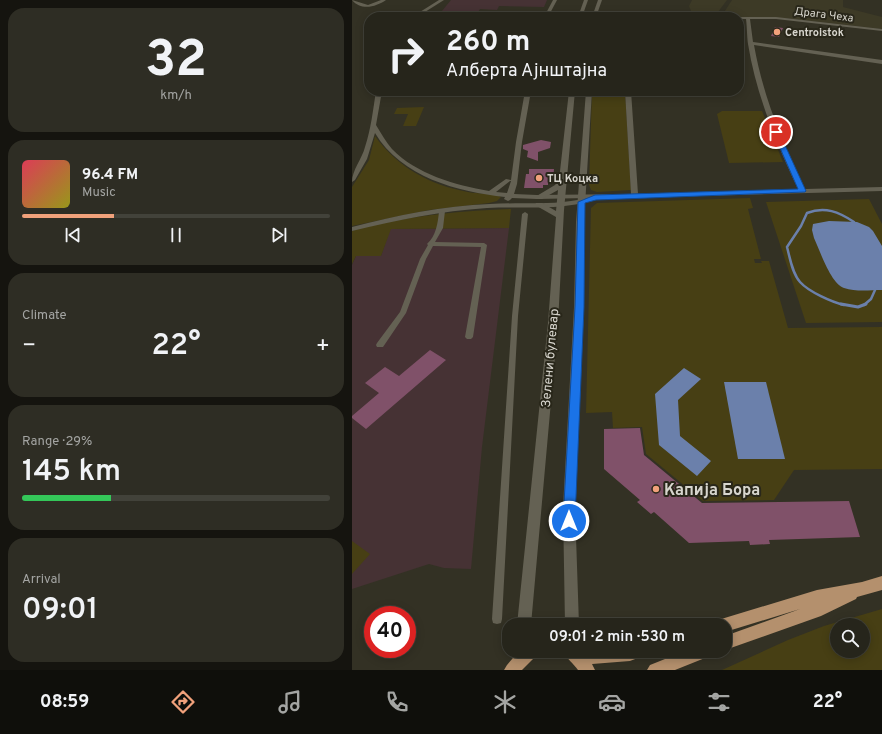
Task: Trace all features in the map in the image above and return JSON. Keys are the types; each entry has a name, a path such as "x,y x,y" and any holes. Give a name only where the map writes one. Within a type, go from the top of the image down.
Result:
{"main road":[{"path":"732,622 817,597 862,589 882,583"},
{"path":"732,641 821,609 862,589"},
{"path":"655,670 687,658"}],"street":[{"path":"353,0 361,6 366,6 384,0"},
{"path":"422,12 442,0"},
{"path":"549,12 555,0"},
{"path":"582,12 586,0"},
{"path":"596,12 600,0"},
{"name":"Драга Чеха","path":"744,18 780,18 882,30"},
{"path":"748,18 750,43 755,69 767,110 802,191"},
{"path":"750,43 882,62"},
{"path":"352,180 369,149 378,96"},
{"path":"507,205 517,166 516,162 527,96"},
{"name":"Зелени булевар","path":"525,618 553,323 561,200 571,96"},
{"name":"Зелени булевар","path":"572,618 569,507 580,307 582,199 588,96"},
{"path":"628,96 636,196"},
{"path":"374,126 392,152 407,164 439,180 454,185 509,194 539,201 560,216"},
{"path":"509,194 506,190 508,180 512,166 516,162"},
{"path":"491,192 508,180"},
{"path":"539,201 558,187 563,180"},
{"path":"352,229 410,216 442,211 539,201 595,197 882,189"},
{"path":"380,345 403,314 423,259 440,228 442,211"},
{"path":"497,619 515,316 525,214"},
{"path":"430,244 484,244 469,337"}],"shaded area":[{"path":"451,0 547,0 544,7 499,6 497,10 480,9 478,12 442,11"},
{"path":"692,0 727,0 718,12 691,12 689,6"},
{"path":"732,0 843,0 843,7 882,17 882,29 783,18 744,17 744,12 724,12"},
{"path":"592,96 625,96 631,190 597,192 591,190 589,185"},
{"path":"424,107 416,126 403,126 408,114 394,114 397,108"},
{"path":"722,111 762,111 783,162 729,163 717,114"},
{"path":"375,136 393,157 416,173 428,179 454,189 501,197 497,201 489,203 429,210 352,226 352,187 369,160"},
{"path":"750,198 753,208 748,209 761,259 754,259 755,263 769,261 788,328 882,327 882,469 794,470 774,500 703,501 646,454 642,427 613,428 612,412 586,413 591,208 597,203"},
{"path":"869,199 882,224 882,322 806,323 766,202"},
{"path":"511,209 509,228 391,229 381,256 356,256 352,264 352,231 431,215"},
{"path":"509,228 482,447 471,569 444,568 429,564 352,589 352,265 356,256 381,256 390,229"},
{"path":"352,541 370,554 352,574"},
{"path":"882,609 882,670 722,670 788,640 830,624 830,658 870,658 870,618 851,618"}],"water":[{"path":"829,221 857,222 869,227 873,231 882,246 882,290 858,290 844,288 839,285 830,274 812,230 813,224"},
{"path":"684,368 701,379 678,400 680,436 711,461 697,476 659,445 655,394"},
{"path":"724,382 766,382 785,459 738,459"}],"building":[{"name":"Centroistok","path":"775,27 783,28 779,37 771,36"},
{"path":"541,140 551,142 550,148 538,152 538,161 527,157 528,151 523,149 523,145"},
{"name":"ТЦ Коцка","path":"529,169 554,169 553,182 548,182 548,185 543,185 543,188 524,188 526,174 529,174"},
{"path":"430,350 446,360 366,429 352,418 352,416 379,393 365,383 385,367 399,376"},
{"name":"Капија Бора","path":"640,428 644,455 702,503 849,501 860,537 769,540 770,544 750,545 749,541 689,543 654,512 651,514 637,502 640,500 604,469 604,429"}],"waterway":[{"path":"844,305 833,302 821,296 800,282 793,270 787,247 801,226 807,213 820,210 832,211 843,215 854,222"},
{"path":"865,305 871,299 875,290"},
{"path":"841,304 858,307 865,305"}],"place":[{"name":"Centroistok","path":"777,32"},
{"name":"ТЦ Коцка","path":"539,178"},
{"name":"Капија Бора","path":"656,489"}],"route":[{"path":"569,521 580,307 580,222 582,202 595,197 802,191 776,132"}]}
